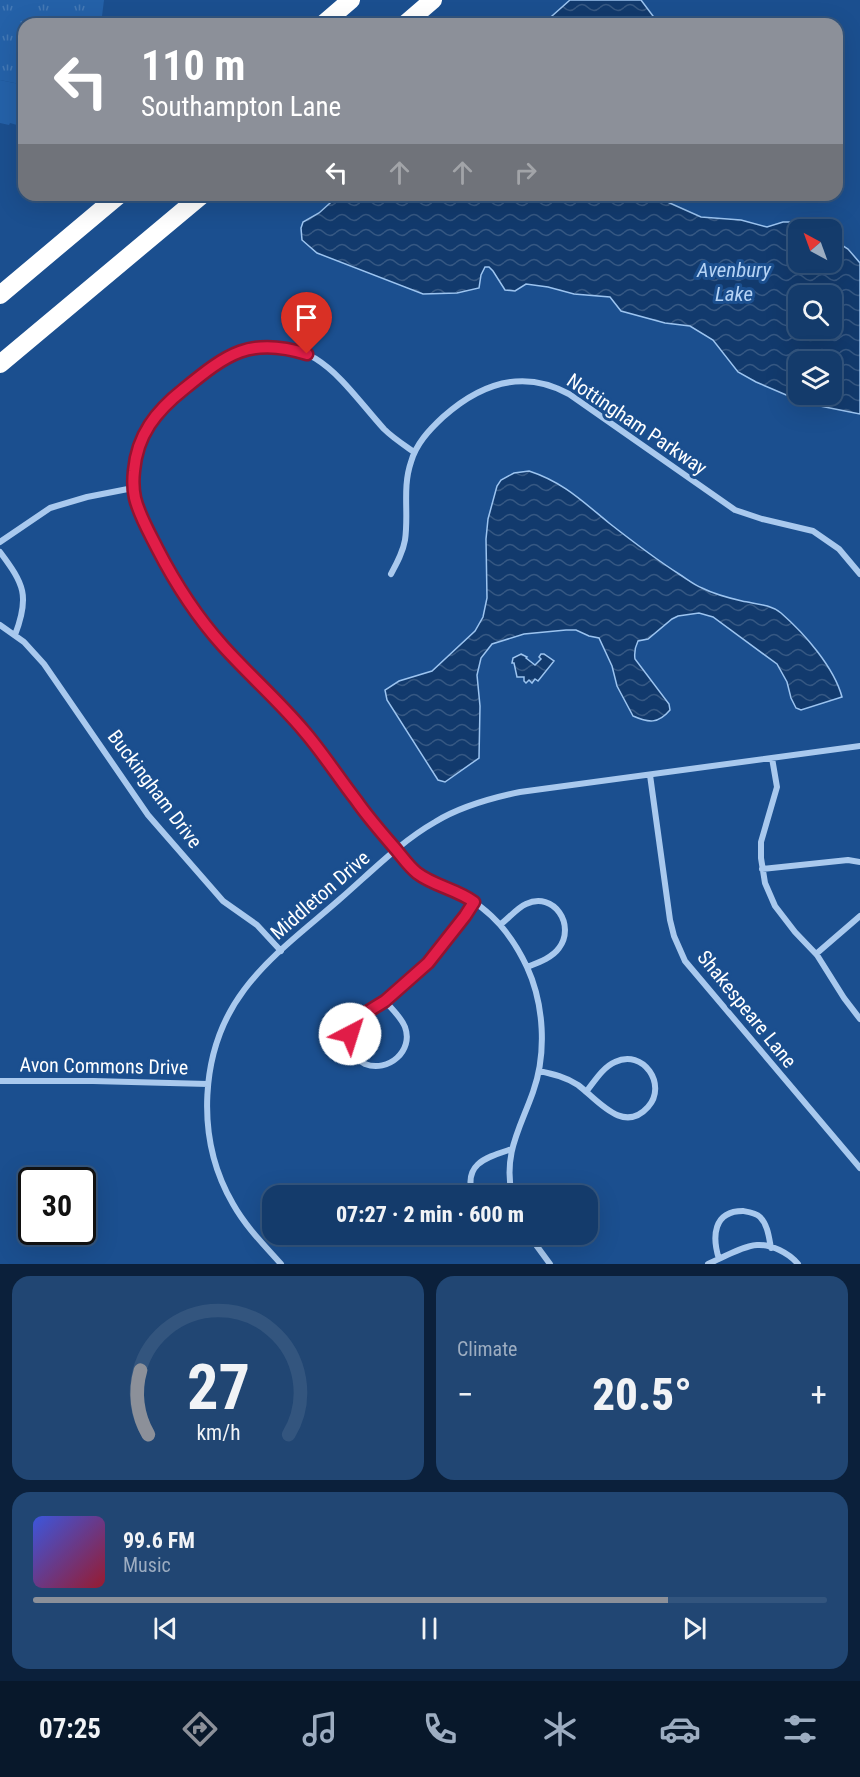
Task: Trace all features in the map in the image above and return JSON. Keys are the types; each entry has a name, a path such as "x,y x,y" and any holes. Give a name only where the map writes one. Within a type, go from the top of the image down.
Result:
{"highway":[{"path":"330,18 351,0"},
{"path":"412,18 433,0"},
{"path":"0,295 112,201"},
{"path":"0,364 195,201"}],"street":[{"path":"414,452 384,429 349,386 326,365 316,358 295,351 264,347 237,353 216,363 161,409 150,422 140,440 135,458 135,499 171,575 197,614 223,646 305,731 357,802 419,874 474,902 501,924 527,968 538,1003 541,1049 534,1090 512,1149 509,1171 511,1185"},
{"name":"Nottingham Parkway","path":"391,574 404,542 407,475 414,452 428,432 457,404 479,390 512,382 549,385 569,394 735,510 821,535 839,549 860,574"},
{"path":"0,542 50,508 87,497 134,488"},
{"path":"0,552 19,579 22,590 23,611 15,635"},
{"name":"Buckingham Drive","path":"0,625 24,642 44,664 148,815 223,901 257,925 281,951"},
{"name":"Middleton Drive","path":"281,1264 252,1233 232,1203 217,1170 209,1134 208,1083 217,1044 234,1007 253,979 281,951 397,850 434,822 484,800 520,792 860,746"},
{"path":"772,758 777,787 776,795 761,842 762,869 769,896 795,932 816,954 860,1019"},
{"name":"Shakespeare Lane","path":"650,775 670,920 685,961 860,1168"},
{"path":"762,869 848,860 860,862"},
{"path":"385,1001 404,1026 405,1047 396,1060 374,1066 359,1060 351,1048 352,1027 359,1017 385,1001 428,963 474,902"},
{"path":"501,924 519,909 535,902 549,904 562,916 566,932 559,949 527,968"},
{"path":"816,954 860,916"},
{"path":"539,1071 561,1076 578,1085 586,1092 611,1112 618,1116 627,1117 642,1113 653,1099 655,1086 654,1079 646,1065 630,1059 622,1059 611,1064 586,1092"},
{"name":"Avon Commons Drive","path":"0,1081 208,1083"},
{"path":"470,1185 476,1166 487,1158 512,1149"},
{"path":"719,1259 715,1240 717,1224 722,1218 735,1212 748,1212 760,1217 765,1225 771,1248"},
{"path":"536,1245 550,1264"},
{"path":"708,1264 756,1245 786,1253 798,1264"}],"green space":[{"path":"0,0 104,0 102,18 18,18 18,84 0,80"},
{"path":"0,80 18,84 18,125 0,123"}],"water":[{"path":"570,0 641,0 654,18 550,18"},
{"name":"Avenbury Lake","path":"332,201 665,201 701,217 741,220 767,227 788,222 788,273 842,273 842,245 860,263 860,414 815,405 842,405 842,351 788,351 788,396 738,372 713,340 690,326 665,323 621,311 610,297 574,294 526,284 515,291 505,290 489,267 485,267 481,275 479,288 457,293 423,294 317,253 302,240 303,222 319,213"},
{"path":"529,471 541,475 572,493 643,549 696,585 727,597 777,610 817,651 832,674 842,697 801,710 796,708 787,682 777,664 713,617 699,613 678,616 648,639 638,641 635,659 669,704 670,710 657,720 644,720 633,716 617,686 612,666 599,638 576,630 524,634 492,644 481,658 477,675 480,706 479,758 445,782 438,780 387,700 385,690 399,681 432,671 475,631 483,617 487,598 486,539 488,519 497,486 501,480 514,473"},
{"path":"521,654 535,665 541,659 539,657 541,654 554,661 538,681 535,679 532,683 529,680 526,683 524,677 517,677 514,663 512,663 513,658"}],"route":[{"path":"307,354 284,348 264,347 237,353 216,363 180,392 150,422 140,440 135,458 133,484 135,499 152,539 181,590 211,632 305,731 357,802 414,870 427,880 474,902 428,963 385,1001 359,1017 350,1034"}]}
